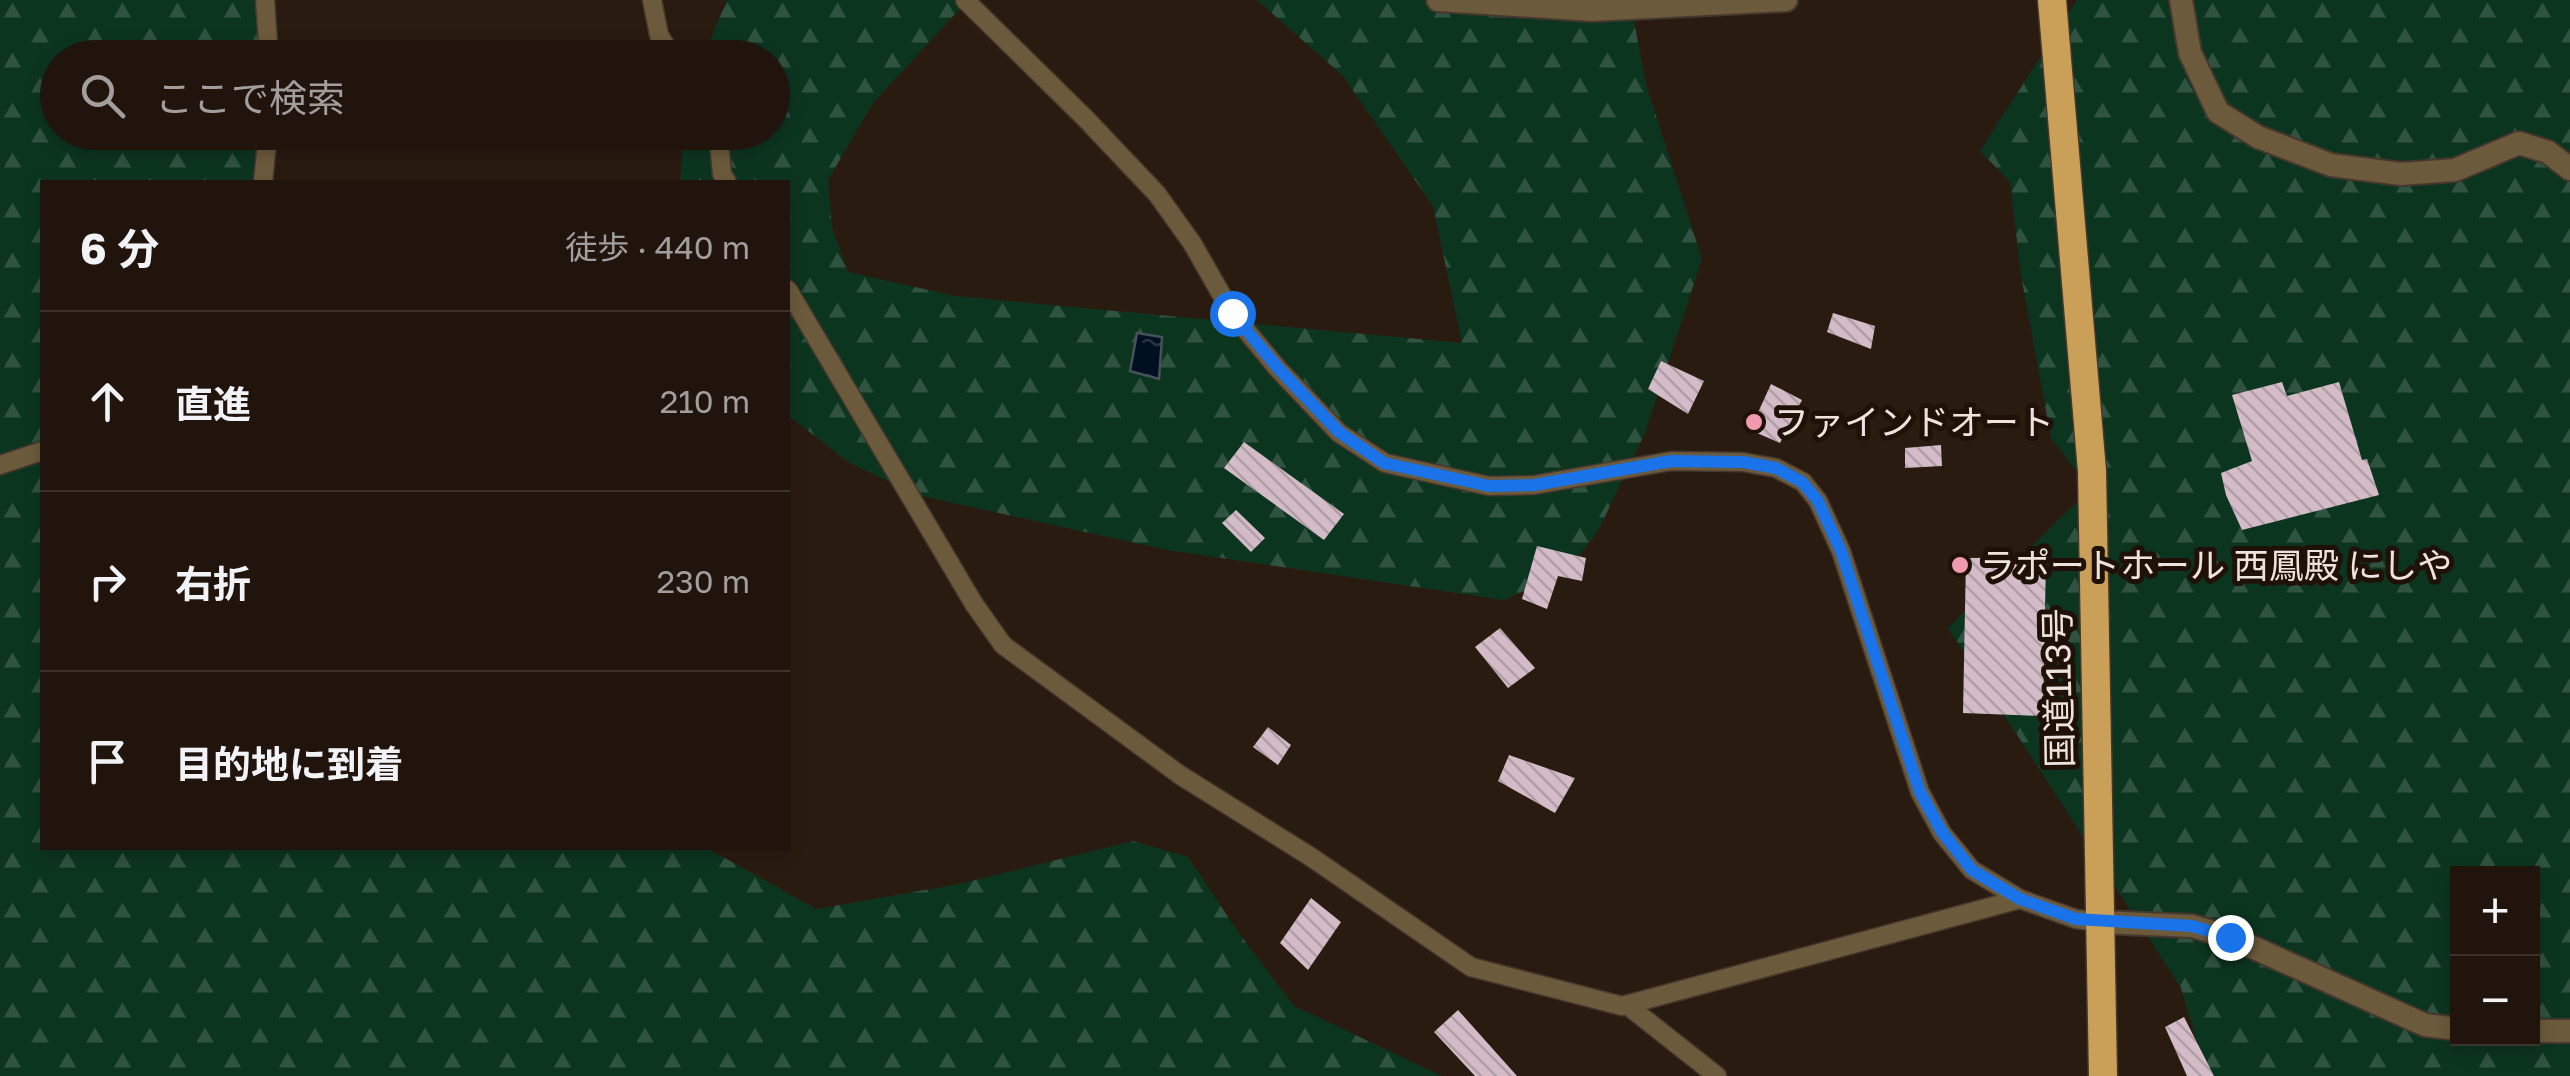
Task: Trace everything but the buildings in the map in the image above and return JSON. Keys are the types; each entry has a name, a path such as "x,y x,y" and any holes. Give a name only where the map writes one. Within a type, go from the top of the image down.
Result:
{"highway":[{"name":"国道113号","path":"2052,0 2092,471 2103,1076"}],"street":[{"path":"265,0 268,40"},
{"path":"652,0 662,40"},
{"path":"965,0 1158,194 1192,242 1232,313 1339,432 1384,463 1489,486 1534,485 1671,461 1743,462 1776,468 1802,482 1818,501 1841,551 1920,792 1942,832 1972,870 2020,899 2076,919 2192,926 2230,937 2424,1025 2450,1028"},
{"path":"1438,0 1592,10 1786,0"},
{"path":"2181,0 2190,53 2218,112 2258,137 2331,165 2401,174 2455,170 2518,143 2548,152 2570,169"},
{"path":"263,180 266,150"},
{"path":"720,150 726,180"},
{"path":"790,293 964,588 1003,646 1180,776 1311,857 1471,967 1622,1006 2020,899"},
{"path":"0,465 40,452"},
{"path":"1627,1004 1717,1076"},
{"path":"2540,1031 2570,1031"}],"green space":[{"path":"0,0 267,0 266,40 40,40 40,150 263,150 258,180 40,180 40,850 711,850 816,909 959,884 1133,841 1188,857 1294,1006 1442,1076 0,1076"},
{"path":"727,0 968,0 873,103 828,180 832,228 848,272 955,296 1462,343 1433,206 1343,76 1257,0 1630,0 1646,84 1702,259 1645,433 1598,531 1566,572 1504,600 1167,550 917,495 848,462 790,417 790,180 680,180 683,150 790,150 790,40 710,40"},
{"path":"2077,0 2570,0 2570,1076 2207,1076 2181,988 1948,628 2090,489 2051,438 2021,275 2010,182 1980,151"}],"water":[{"path":"1137,333 1162,337 1159,379 1130,371"}],"place":[{"name":"ファインドオート","path":"1754,422"},
{"name":"ラポートホール 西鳳殿 にしや","path":"1960,565"}],"route":[{"path":"1232,313 1339,432 1384,463 1489,486 1534,485 1671,461 1743,462 1776,468 1802,482 1818,501 1841,551 1920,792 1942,832 1972,870 2020,899 2076,919 2192,926 2230,937"}]}
